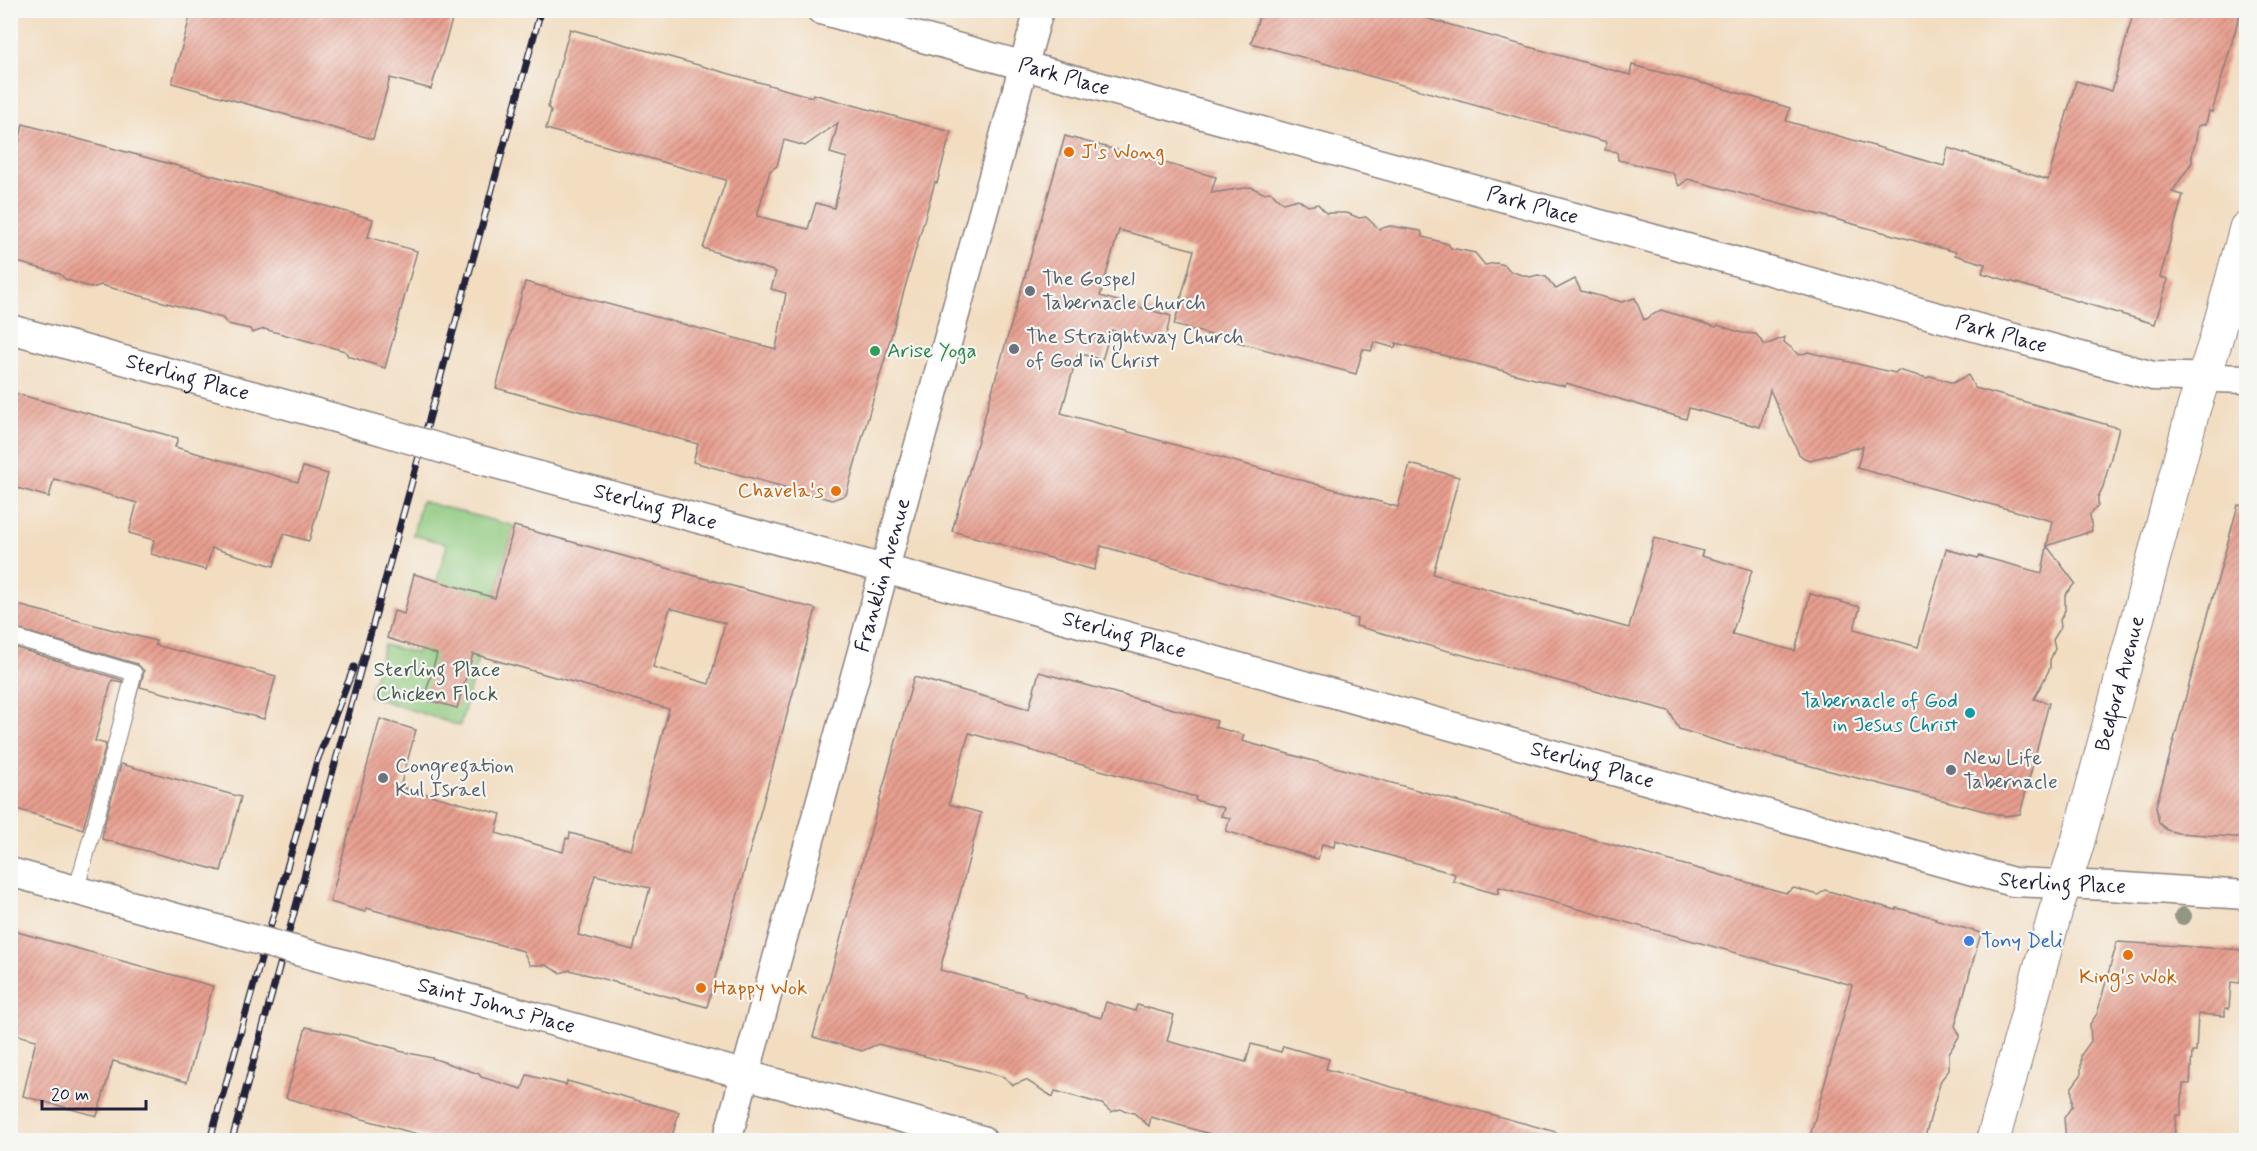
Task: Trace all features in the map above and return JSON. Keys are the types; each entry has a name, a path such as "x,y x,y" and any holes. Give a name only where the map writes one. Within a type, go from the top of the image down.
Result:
{"street":[{"name":"Park Place","path":"821,10 2153,376 2247,379"},
{"name":"Franklin Avenue","path":"728,1140 1039,10"},
{"name":"Bedford Avenue","path":"1994,1140 2056,910 2077,846 2191,418 2247,228"},
{"name":"Sterling Place","path":"10,329 2013,882 2247,895"},
{"name":"Saint Johns Place","path":"10,872 982,1140"}],"lane":[{"path":"10,636 134,673 95,824 75,890"}],"green space":[{"name":"Sterling Place Chicken Flock","path":"421,501 514,526 460,726 369,696 384,645 417,653 447,544 413,535"}],"building":[{"path":"192,10 455,10 431,89 390,78 373,139 172,83"},
{"path":"1261,10 1397,10 1630,75 1632,65 1721,88 1790,108 1786,121 1944,166 1948,148 2048,180 2076,81 2112,91 2134,10 2241,10 2212,112 2209,111 2206,124 2198,126 2192,151 2192,162 2172,192 2183,195 2160,277 2168,279 2155,324 1982,273 1985,264 1955,255 1956,252 1688,179 1679,186 1673,173 1618,160 1617,152 1605,150 1607,142 1251,43"},
{"path":"570,29 812,97 813,94 951,132 846,495 832,500 693,462 698,444 496,388 525,282 776,349 786,293 771,289 776,272 703,248 726,180 546,129 551,111 548,107","holes":["838,123 830,153 847,158 834,208 816,203 808,229 757,216 770,171 777,166 784,140 805,146"]},
{"path":"23,124 373,219 368,237 417,251 385,368 348,356 345,351 264,329 252,333 250,329 228,324 222,318 101,285 92,288 65,279 60,274 10,260 10,140 19,142"},
{"path":"1065,136 1216,177 1211,193 1251,187 1263,193 1271,192 1283,203 1298,199 1308,206 1318,204 1326,213 1347,213 1359,218 1366,217 1379,229 1390,226 1421,231 1423,237 1448,244 1451,248 1475,253 1485,265 1496,263 1505,265 1510,271 1519,274 1546,277 1556,289 1575,279 1581,291 1622,302 1635,298 1644,320 1661,310 1716,327 1718,325 1742,333 1756,334 1765,345 1785,337 1784,342 1800,355 1808,352 1895,373 1898,370 1953,383 1968,375 1975,388 2119,428 2103,487 2098,497 2098,506 2090,515 2092,531 2047,546 2075,583 2065,595 2065,610 2060,620 2061,627 2053,640 2055,649 2050,660 2050,668 2034,699 2049,703 2020,814 2004,816 1730,745 1679,729 1669,711 1356,626 1357,619 1101,546 1094,570 952,531","holes":["1119,230 1194,250 1174,325 1356,374 1363,349 1371,351 1374,342 1395,348 1396,343 1546,382 1565,386 1566,383 1686,419 1689,408 1760,427 1770,390 1799,454 1804,458 1810,460 1863,446 1857,468 2052,521 2042,573 1946,549 1918,647 1854,629 1860,607 1810,594 1795,651 1732,634 1752,570 1701,556 1703,551 1654,538 1629,628 1433,574 1459,477 1410,464 1398,507 1061,413 1078,353 1102,360 1111,330 1163,345 1171,316 1100,296"]},
{"path":"10,392 178,438 175,447 298,482 303,467 328,474 309,541 284,534 274,566 212,548 206,570 151,554 154,540 129,533 137,503 54,479 49,497 10,486"},
{"path":"2238,505 2247,507 2247,838 2178,833 2167,830 2159,823 2156,806"},
{"path":"514,526 816,609 707,1007 570,970 560,973 546,965 530,965 523,951 366,908 365,912 330,902 380,719 416,730 400,787 501,814 496,833 563,852 566,838 569,839 570,833 631,850 669,709 473,654 457,708 424,699 437,654 387,638 394,611 404,614 414,574 495,598","holes":["670,608 725,623 709,684 653,667","595,875 650,888 633,950 578,935"]},
{"path":"10,603 156,641 155,645 276,676 264,719 140,687 144,671 137,664 10,627"},
{"path":"10,646 122,680 122,682 112,680 95,741 106,744 83,829 10,807"},
{"path":"1039,672 1217,721 1215,727 1244,735 1242,741 1717,874 1786,893 1794,888 1818,895 1825,890 1896,910 1897,908 1936,918 1935,920 1981,933 1955,1026 1960,1035 1949,1053 1949,1070 1941,1080 1924,1140 1809,1140 1852,985 1499,887 1498,894 1483,890 1453,881 1455,874 1335,840 1334,847 1322,844 1318,859 1226,831 1230,818 1221,816 1224,808 1195,800 1196,797 969,733 949,804 981,813 940,970 1025,993 1024,995 1101,1018 1106,1002 1135,1011 1137,1005 1174,1015 1167,1041 1246,1062 1251,1044 1281,1052 1283,1046 1329,1059 1326,1069 1556,1132 1555,1140 1231,1140 1151,1117 1149,1126 1134,1113 1120,1109 1111,1112 1102,1104 1055,1091 1053,1097 1026,1080 1013,1085 1004,1077 878,1044 862,1051 813,1037 914,677 1029,709"},
{"path":"121,764 241,797 221,871 102,839"},
{"path":"10,930 213,986 187,1082 113,1061 97,1116 23,1096 36,1040 10,1033"},
{"path":"2117,942 2243,950 2240,983 2231,982 2229,1009 2225,1008 2225,1016 2198,1014 2196,1052 2192,1052 2190,1084 2183,1084 2181,1115 2176,1115 2174,1140 2066,1140 2064,1118 2072,1106 2072,1087 2081,1075 2081,1055 2091,1041 2090,1024 2097,1014"},
{"path":"306,1027 432,1058 479,1074 481,1077 522,1089 527,1075 566,1085 567,1081 679,1112 671,1140 439,1140 286,1098"}],"railway":[{"path":"232,1140 541,10"},
{"path":"210,1140 317,761 354,667"}],"place":[{"name":"J's Wong","path":"1069,152"},
{"name":"The Gospel Tabernacle Church","path":"1030,291"},
{"name":"The Straightway Church of God in Christ","path":"1014,349"},
{"name":"Arise Yoga","path":"875,351"},
{"name":"Chavela's","path":"836,491"},
{"name":"Tabernacle of God in Jesus Christ","path":"1970,713"},
{"name":"New Life Tabernacle","path":"1951,770"},
{"name":"Congregation Kul Israel","path":"383,778"},
{"name":"Tony Deli","path":"1969,941"},
{"name":"King's Wok","path":"2128,955"},
{"name":"Happy Wok","path":"701,988"}]}
